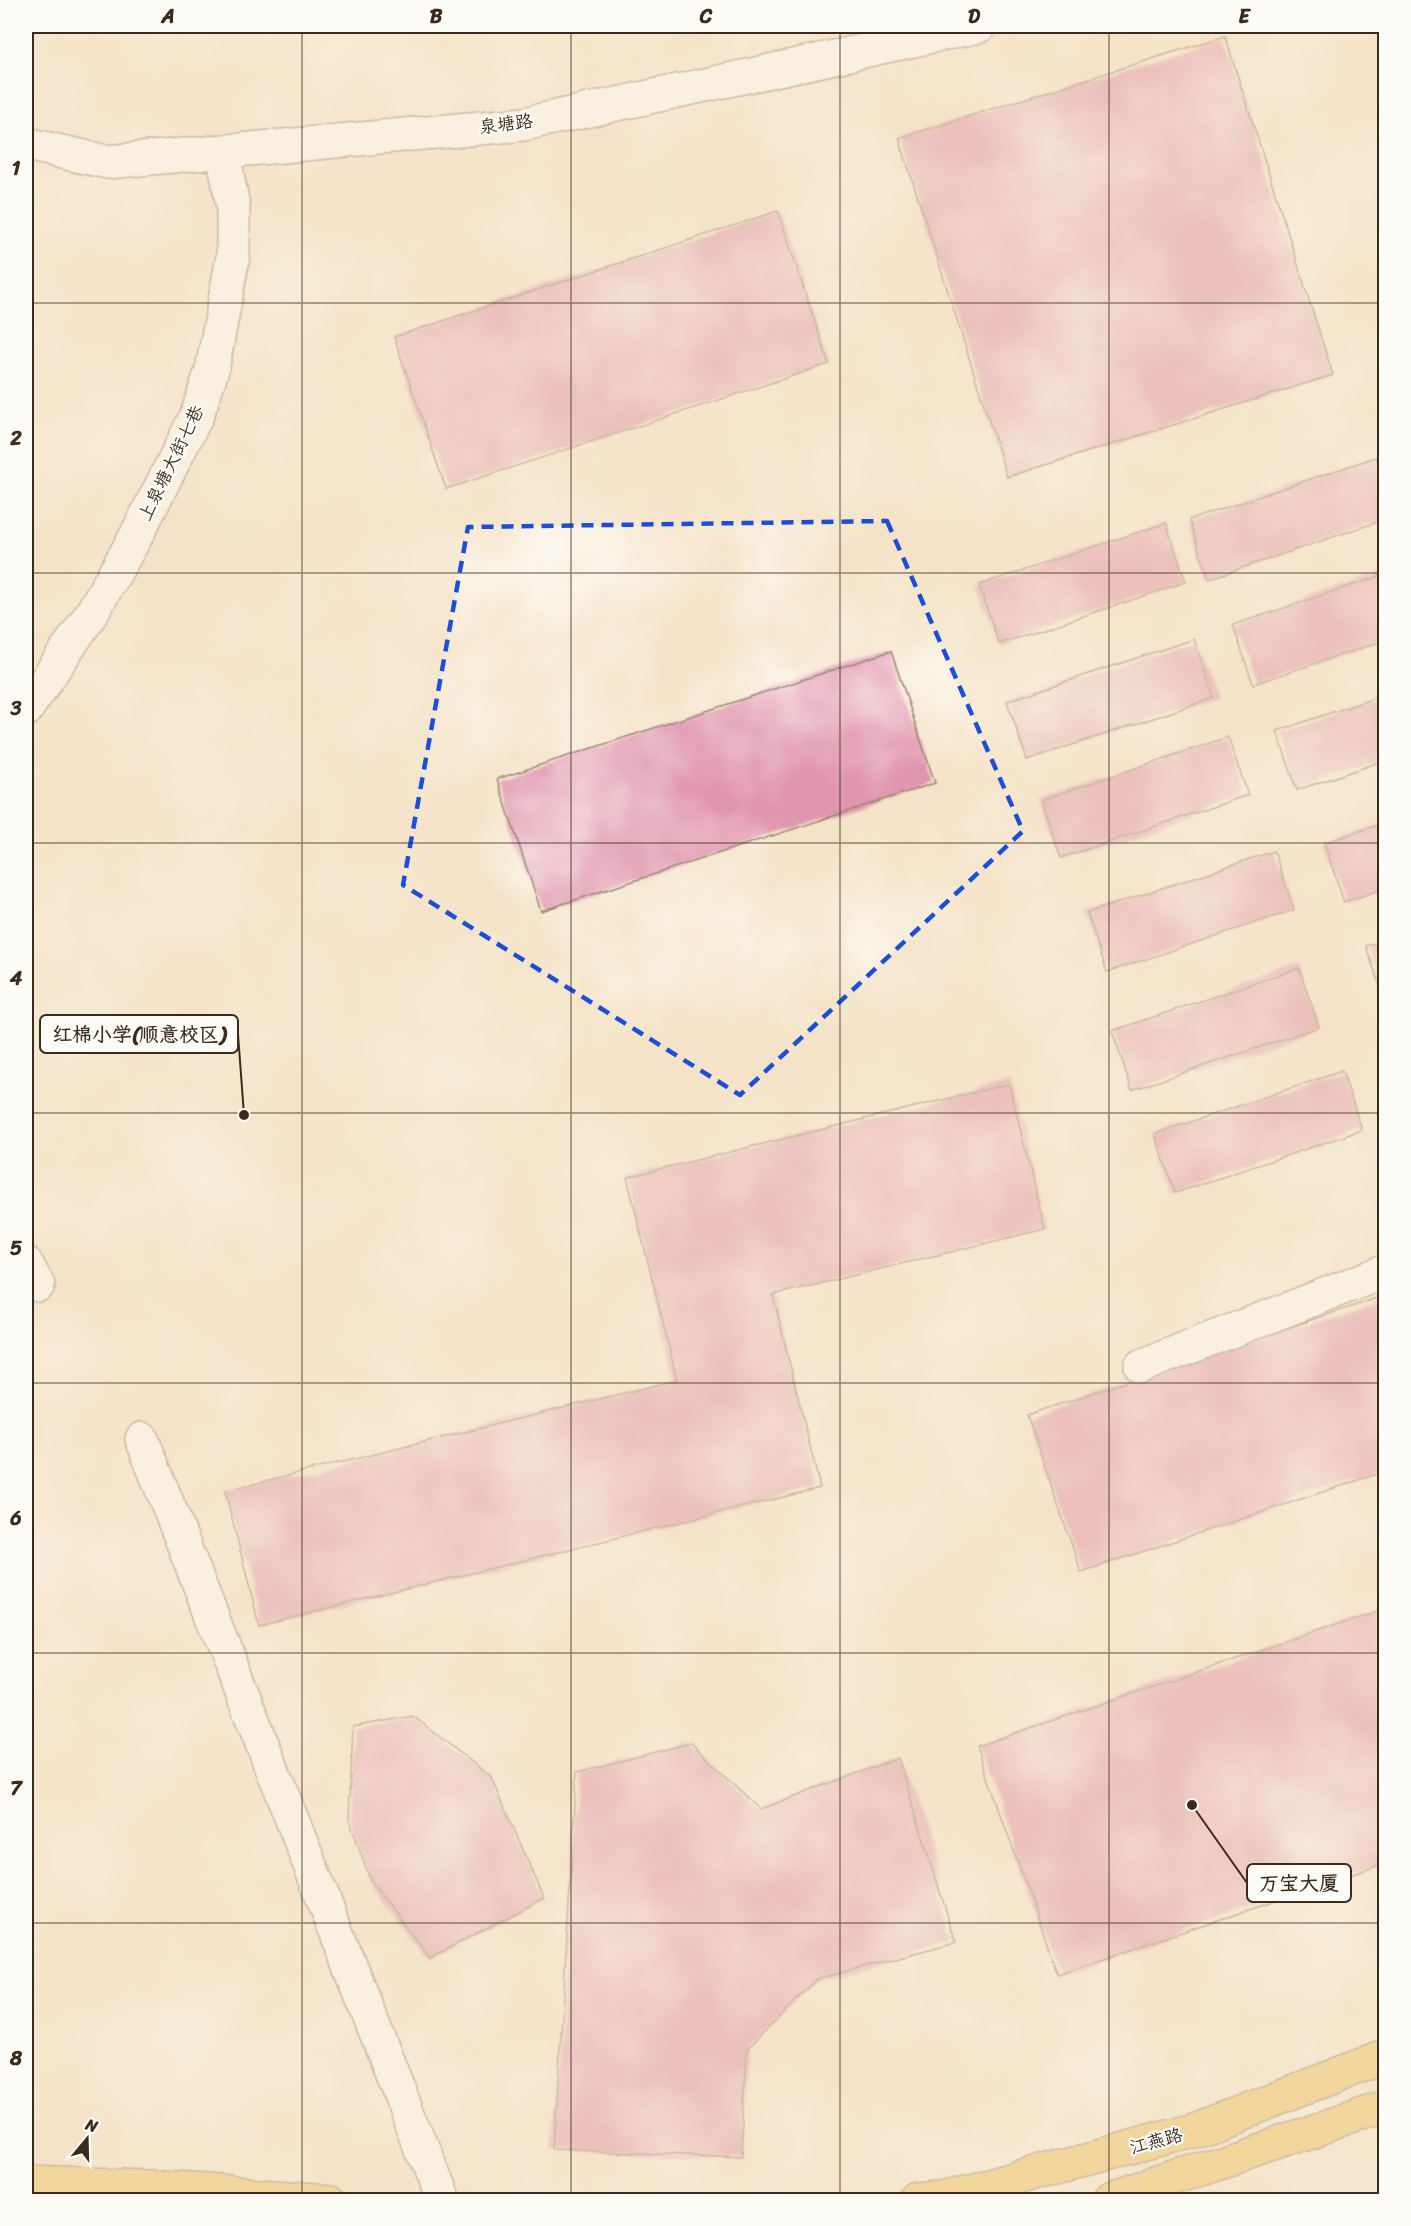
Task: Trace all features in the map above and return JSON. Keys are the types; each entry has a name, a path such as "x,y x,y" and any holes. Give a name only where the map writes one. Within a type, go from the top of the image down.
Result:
{"main road":[{"name":"江燕路","path":"918,2200 943,2198 1194,2130 1386,2056"},
{"path":"1108,2200 1386,2107"},
{"path":"26,2183 151,2187 331,2200"}],"street":[{"name":"泉塘路","path":"26,144 107,162 524,124 979,26"},
{"name":"上泉塘大街七巷","path":"26,710 92,614 135,538 197,415 212,370 233,256 233,207 224,151"},
{"path":"1141,1366 1386,1271"},
{"path":"142,1439 442,2200"}],"highlighted area":[{"path":"887,521 1023,831 740,1095 403,885 468,527"}],"building":[{"path":"842,26 880,26 880,27 844,34"},
{"path":"1225,36 1333,375 1007,477 899,138"},
{"path":"778,211 829,364 446,489 394,337"},
{"path":"1376,457 1386,485 1386,519 1209,579 1189,520"},
{"path":"1166,523 1186,582 999,644 979,585"},
{"path":"1386,574 1386,640 1253,684 1233,625"},
{"path":"1194,639 1214,698 1027,760 1007,701"},
{"path":"891,651 935,783 541,911 497,779"},
{"path":"1386,694 1386,760 1297,790 1277,731"},
{"path":"1228,737 1248,795 1061,858 1041,800"},
{"path":"1386,822 1386,888 1344,902 1324,843"},
{"path":"1274,851 1294,910 1107,972 1087,913"},
{"path":"1386,940 1386,1001 1385,1001 1366,946"},
{"path":"1299,968 1319,1027 1132,1090 1112,1031"},
{"path":"1342,1071 1362,1130 1175,1193 1155,1134"},
{"path":"1009,1084 1045,1229 773,1295 820,1488 259,1625 225,1491 677,1380 627,1177"},
{"path":"1386,1295 1386,1471 1081,1572 1027,1415"},
{"path":"1386,1608 1386,1863 1057,1974 977,1746"},
{"path":"413,1716 492,1778 544,1898 430,1958 371,1882 349,1819 353,1727"},
{"path":"691,1743 761,1809 898,1758 956,1942 817,1979 747,2049 741,2157 554,2150 577,1772"}],"place":[{"name":"红棉小学(顺意校区)","path":"244,1115"},
{"name":"万宝大厦","path":"1192,1805"}]}
